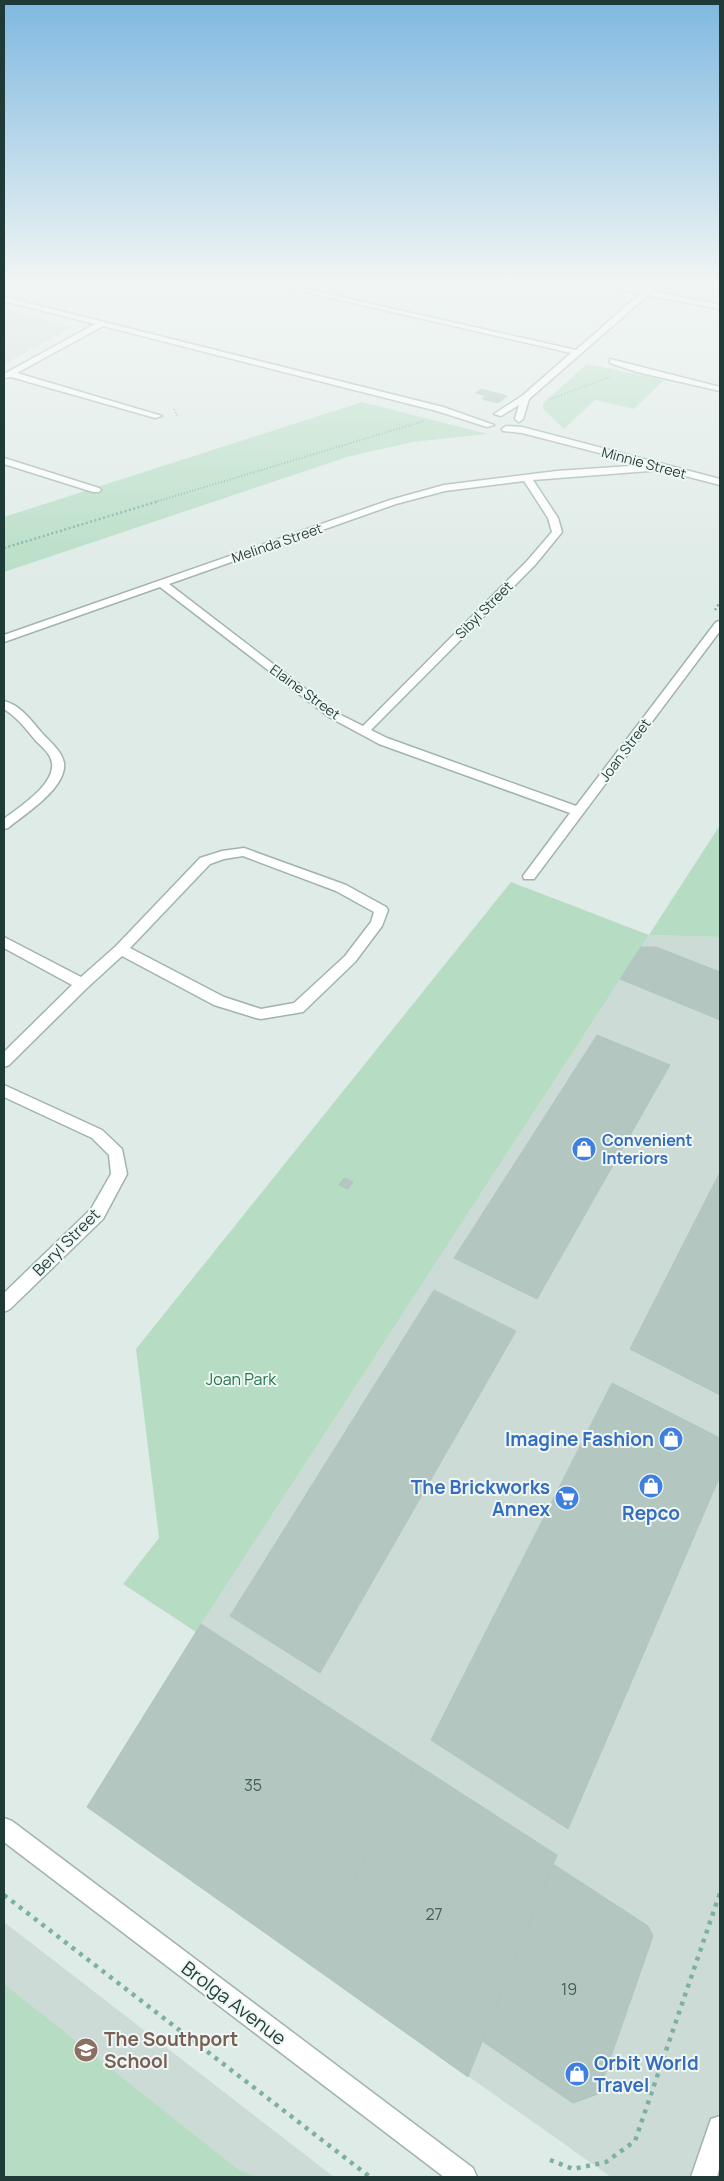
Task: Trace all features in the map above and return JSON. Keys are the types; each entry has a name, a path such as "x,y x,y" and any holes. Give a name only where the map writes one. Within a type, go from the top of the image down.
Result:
{"street":[{"path":"44,386 158,416"},
{"path":"347,386 447,411 490,425"},
{"path":"490,425 488,419 525,398 539,386"},
{"path":"707,386 720,389"},
{"path":"506,429 517,426 525,398"},
{"path":"447,411 497,414"},
{"name":"Minnie Street","path":"497,414 510,415 568,442"},
{"name":"Minnie Street","path":"490,425 522,430 720,482"},
{"name":"Melinda Street","path":"557,474 573,469 594,449"},
{"path":"4,461 96,490"},
{"name":"Melinda Street","path":"4,639 393,502 444,488 557,474 662,468"},
{"name":"Sibyl Street","path":"364,730 531,563 557,532 554,518 527,478"},
{"name":"Elaine Street","path":"161,583 333,715 383,741 578,811"},
{"name":"Joan Street","path":"529,876 720,624"},
{"path":"4,825 47,790 55,780 58,762 53,753 18,712 5,705"},
{"path":"4,1061 82,984 121,949 205,861 222,855 244,852 341,888 381,910 377,922 350,958 298,1008 261,1014 219,1001 121,949"},
{"path":"4,942 82,984"},
{"name":"Beryl Street","path":"4,1091 97,1134 116,1153 119,1174 97,1214 4,1304"},
{"name":"Brolga Avenue","path":"4,1829 464,2177"},
{"path":"704,2177 720,2128"}],"path":[{"path":"548,400 587,386"},
{"path":"4,548 429,420"},
{"path":"134,502 141,506"},
{"path":"714,610 720,602"},
{"path":"550,2160 573,2169 606,2162 635,2141 720,1893"},
{"path":"4,1895 370,2177"}],"shaded area":[{"path":"649,935 720,937 720,2177 611,2177 87,1807 196,1632"},
{"name":"The Southport School","path":"4,1922 334,2177 4,2177"}],"green space":[{"path":"562,386 658,386 634,409 595,400 564,429 543,409 543,403"},
{"path":"362,402 488,434 412,442 347,457 4,572 4,517"},
{"path":"720,825 720,937 649,935"},
{"name":"Joan Park","path":"511,882 649,935 196,1632 123,1584 159,1538 136,1349"},
{"path":"4,1984 240,2171 259,2177 4,2177"}],"building":[{"path":"481,389 507,396 498,403 482,399 486,396 476,393"},
{"path":"641,947 656,947 720,972 720,1020 620,979"},
{"path":"597,1035 670,1065 537,1299 454,1258"},
{"path":"720,1172 720,1395 630,1349"},
{"path":"344,1178 353,1182 348,1189 339,1185"},
{"path":"434,1290 516,1331 320,1673 230,1616"},
{"path":"612,1383 720,1438 720,1476 568,1829 431,1740"},
{"path":"201,1624 416,1764 309,1964 87,1807"},
{"path":"416,1764 557,1855 468,2077 309,1964"},
{"path":"553,1864 648,1926 653,1936 598,2094 573,2103 482,2041"}],"place":[{"name":"Convenient Interiors","path":"584,1149"},
{"name":"Imagine Fashion","path":"671,1439"},
{"name":"Repco","path":"651,1486"},
{"name":"The Brickworks Annex","path":"567,1498"},
{"name":"The Southport School","path":"86,2050"},
{"name":"Orbit World Travel","path":"577,2074"}]}
